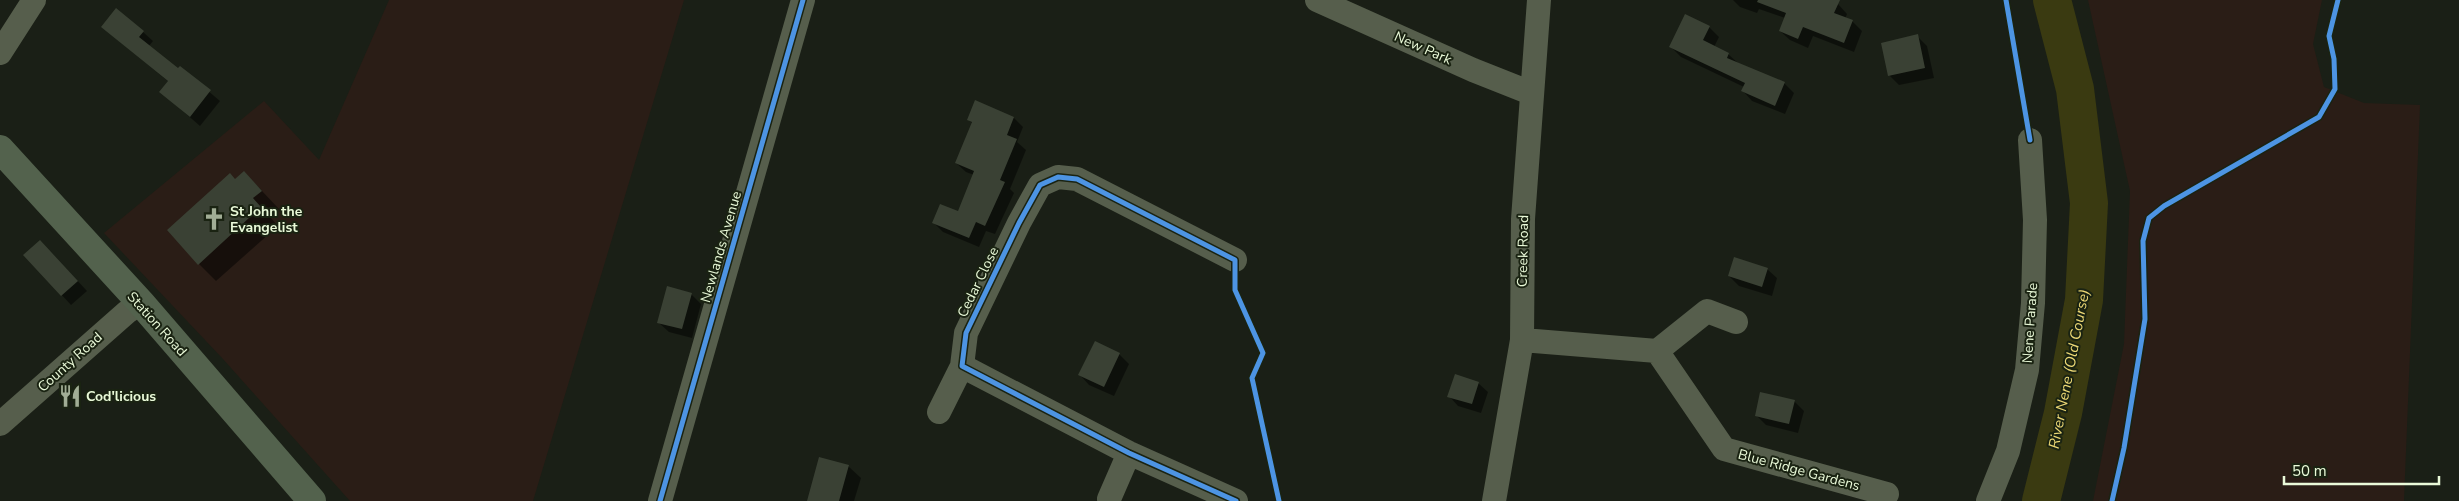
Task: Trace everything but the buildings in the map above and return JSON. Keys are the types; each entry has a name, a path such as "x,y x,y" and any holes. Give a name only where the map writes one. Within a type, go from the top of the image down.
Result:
{"main road":[{"name":"Station Road","path":"0,149 141,303 312,501"}],"street":[{"path":"0,53 34,0"},
{"name":"Newlands Avenue","path":"660,501 802,0"},
{"name":"New Park","path":"1317,0 1473,70 1531,93"},
{"name":"Creek Road","path":"1494,501 1522,340 1523,220 1539,0"},
{"name":"Nene Parade","path":"1988,501 2008,451 2027,370 2033,303 2035,220 2030,140"},
{"name":"Cedar Close","path":"939,412 962,366 966,333 1019,223 1040,185 1058,176 1077,179 1235,260"},
{"name":"County Road","path":"0,424 127,312 141,303"},
{"path":"1522,340 1657,351 1707,311 1736,322"},
{"name":"Blue Ridge Gardens","path":"1657,351 1724,449 1887,494"},
{"path":"962,366 1129,453 1236,501"},
{"path":"1110,499 1129,453"}],"shaded area":[{"path":"389,0 684,0 533,501 350,501 223,359 104,233 264,101 319,160"},
{"path":"2088,0 2322,0 2313,44 2324,87 2364,103 2420,105 2404,501 2093,501 2124,344 2130,191"}],"waterway":[{"name":"River Nene (Old Course)","path":"2041,501 2063,413 2084,300 2089,203 2075,89 2052,0"}],"cycle path":[{"path":"660,501 803,0"},
{"path":"2006,0 2030,140"},
{"path":"2112,501 2124,448 2145,319 2143,241 2149,218 2164,206 2319,117 2335,89 2334,59 2329,36 2338,0"},
{"path":"1236,501 1129,453 962,366 966,333 1019,223 1040,185 1058,177 1077,179 1235,260 1235,290 1263,353 1252,378 1279,501"}],"place":[{"name":"St John the Evangelist","path":"214,219"},
{"name":"Cod'licious","path":"70,396"}]}
